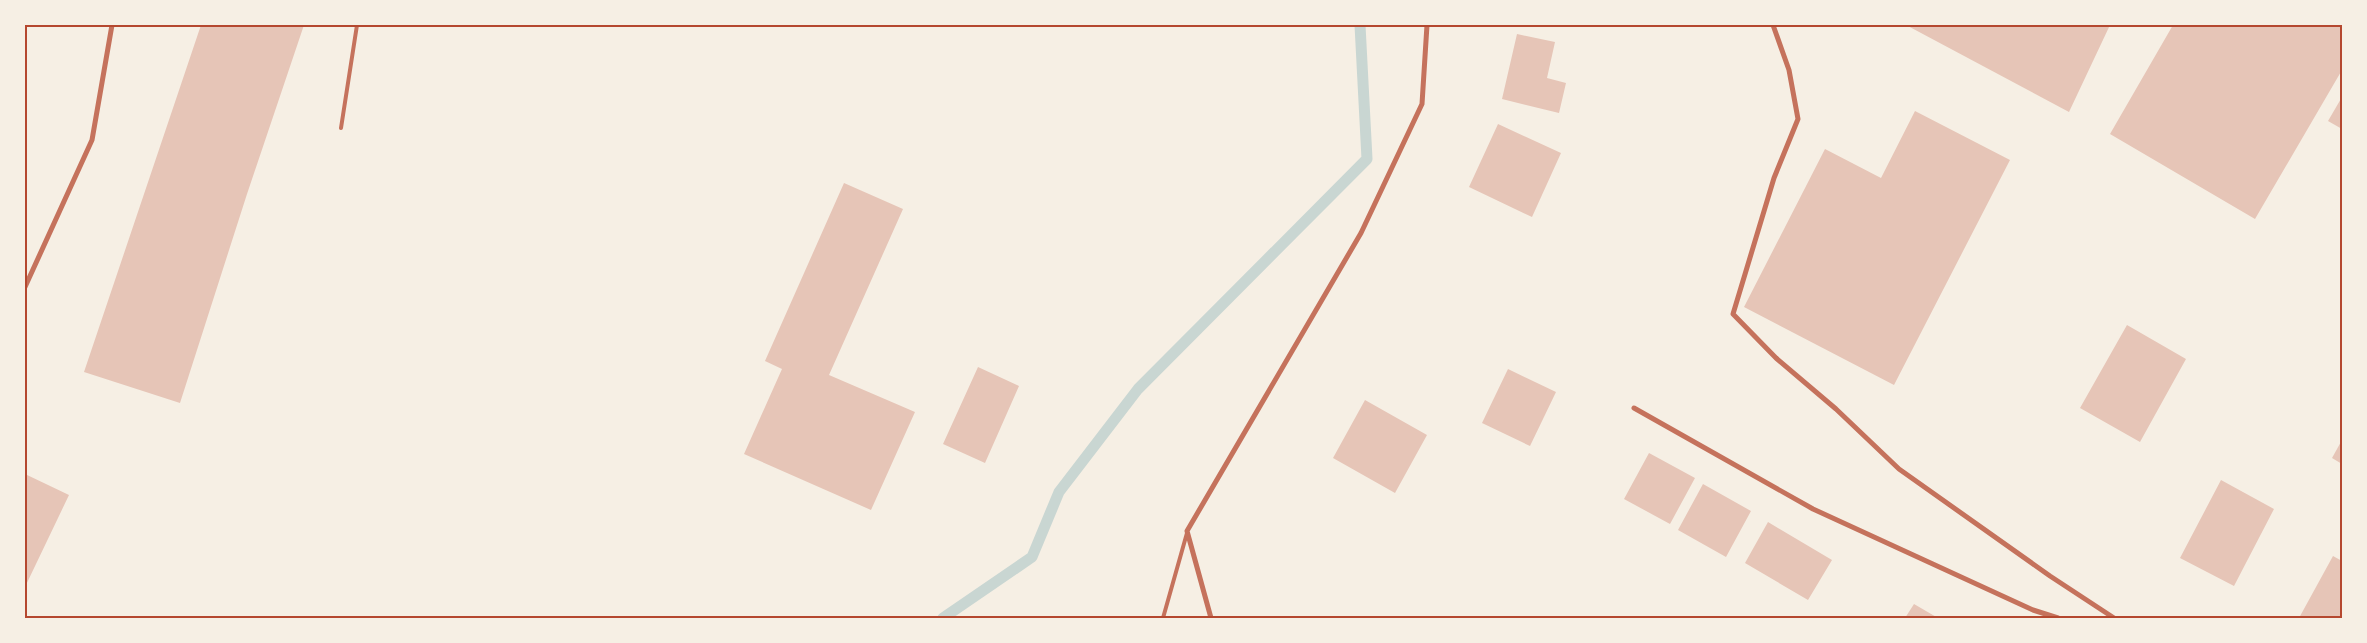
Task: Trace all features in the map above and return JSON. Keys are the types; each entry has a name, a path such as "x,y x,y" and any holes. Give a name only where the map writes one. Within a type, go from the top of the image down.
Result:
{"street":[{"path":"25,287 92,140 112,25"},
{"path":"1211,618 1187,531 1361,233 1418,113 1422,104 1426,25"},
{"path":"1773,25 1789,70 1798,119 1774,178 1733,314 1776,358 1836,409 1899,469 2050,576 2114,618"},
{"path":"1634,408 1813,509 2033,610 2058,618"}],"lane":[{"path":"341,128 357,25"},
{"path":"1163,618 1187,531"}],"building":[{"path":"201,25 304,25 180,403 84,372"},
{"path":"1906,25 2110,25 2069,112"},
{"path":"2173,25 2342,25 2342,70 2255,219 2110,134"},
{"path":"1517,34 1555,42 1547,78 1566,83 1559,113 1502,99"},
{"path":"2342,97 2342,129 2328,121"},
{"path":"1915,111 2010,160 1894,385 1744,307 1825,149 1881,178"},
{"path":"1498,124 1561,153 1532,217 1469,187"},
{"path":"844,183 903,209 829,375 915,412 871,510 744,454 782,369 765,361"},
{"path":"2127,325 2186,359 2140,442 2080,408"},
{"path":"978,367 1019,386 985,463 943,444"},
{"path":"1508,369 1556,392 1530,446 1482,423"},
{"path":"1365,400 1427,435 1395,493 1333,458"},
{"path":"2342,440 2342,464 2332,458"},
{"path":"1649,453 1695,478 1670,524 1624,499"},
{"path":"25,474 69,495 25,587"},
{"path":"2221,480 2274,509 2234,586 2180,558"},
{"path":"1703,484 1751,511 1726,557 1678,530"},
{"path":"1768,522 1832,560 1808,600 1745,563"},
{"path":"2333,556 2342,561 2342,618 2299,618"},
{"path":"1914,604 1938,618 1905,618"}],"waterway":[{"path":"943,618 1032,557 1059,492 1138,389 1367,159 1360,25"}]}
